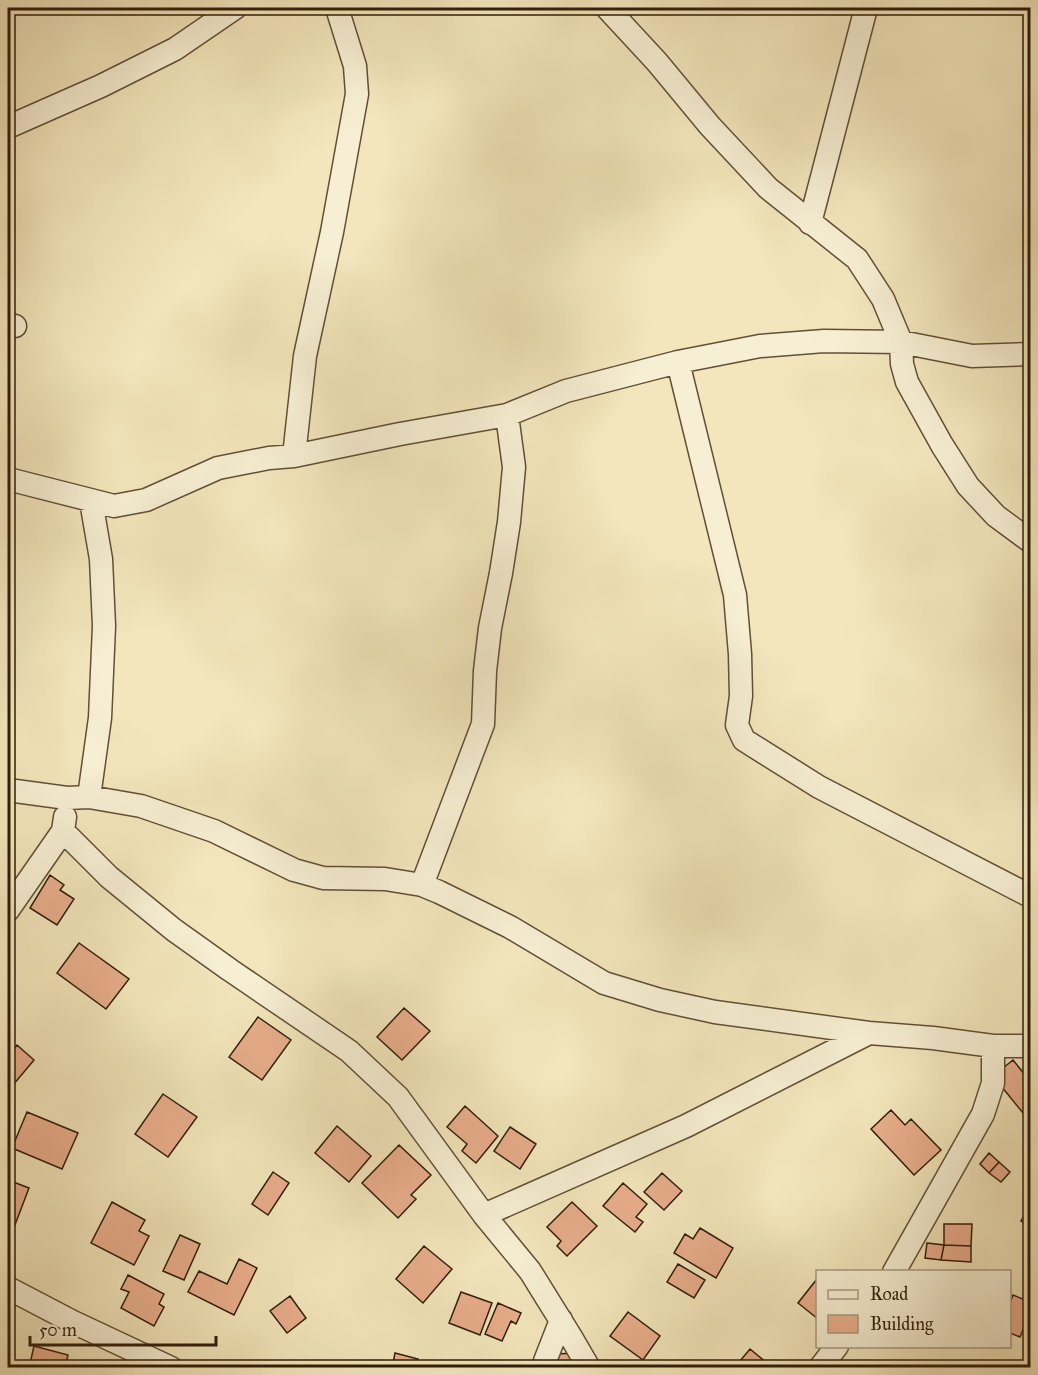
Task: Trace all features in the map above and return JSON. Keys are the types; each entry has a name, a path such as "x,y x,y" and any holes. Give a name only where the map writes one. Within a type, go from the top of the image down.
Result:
{"street":[{"path":"8,127 101,87 175,49 235,8"},
{"path":"294,456 305,356 332,232 357,94 355,66 337,8"},
{"path":"606,8 768,188 857,260 883,299 901,342 902,364 907,382 942,445 969,486 996,516 1030,541"},
{"path":"810,223 866,8"},
{"path":"8,479 114,506 146,500 218,468 269,458 294,456 507,415 566,391 678,362 760,346 824,341 901,342 972,356 1030,354"},
{"path":"678,362 735,595 741,696 738,725 744,740 819,787 1030,896"},
{"path":"422,885 483,724 490,628 509,522 514,467 507,415"},
{"path":"8,910 63,831 78,797 100,718 104,626 101,559 91,501"},
{"path":"8,790 141,806 214,831 294,870 323,878 385,879 422,885 510,927 604,983 660,1000 715,1012 869,1033 993,1046 1030,1046"},
{"path":"63,831 109,877 174,930 349,1051 398,1097 484,1215 530,1271 589,1368"},
{"path":"484,1215 686,1126 869,1033"},
{"path":"895,1270 983,1114 993,1083 993,1046"},
{"path":"8,1288 73,1322 171,1368"},
{"path":"545,1368 545,1361 561,1320"},
{"path":"820,1368 836,1348"}],"building":[{"path":"50,875 64,885 60,890 74,899 57,925 30,908"},
{"path":"79,943 129,979 106,1009 57,973"},
{"path":"404,1008 430,1031 402,1060 377,1037"},
{"path":"258,1017 291,1040 262,1080 229,1057"},
{"path":"17,1045 34,1060 8,1091 8,1056"},
{"path":"1013,1060 1030,1081 1030,1107 1023,1113 993,1076"},
{"path":"163,1094 197,1117 168,1157 135,1134"},
{"path":"465,1106 498,1136 476,1163 462,1151 467,1144 447,1127"},
{"path":"891,1110 905,1125 911,1119 941,1150 914,1175 871,1129"},
{"path":"27,1112 78,1133 62,1169 12,1148"},
{"path":"337,1126 371,1156 349,1182 315,1153"},
{"path":"510,1127 536,1144 520,1169 494,1151"},
{"path":"399,1145 431,1175 411,1195 416,1199 398,1218 362,1183"},
{"path":"989,1153 999,1162 989,1173 980,1164"},
{"path":"999,1162 1010,1172 1001,1182 989,1173"},
{"path":"273,1172 289,1183 268,1215 252,1204"},
{"path":"662,1173 682,1191 664,1210 644,1192"},
{"path":"8,1180 29,1188 13,1230 8,1228"},
{"path":"623,1183 647,1204 636,1217 643,1222 635,1232 603,1206"},
{"path":"112,1202 145,1220 139,1231 149,1236 134,1265 91,1243"},
{"path":"572,1202 597,1226 567,1256 557,1246 561,1241 547,1227"},
{"path":"1030,1205 1030,1226 1021,1221"},
{"path":"944,1224 972,1224 971,1246 944,1245"},
{"path":"700,1228 733,1248 716,1278 674,1253 685,1234 693,1239"},
{"path":"180,1235 200,1244 184,1280 163,1271"},
{"path":"927,1243 944,1245 941,1260 925,1258"},
{"path":"944,1245 971,1246 971,1262 941,1260"},
{"path":"424,1246 452,1269 423,1303 396,1279"},
{"path":"239,1259 257,1268 234,1315 188,1292 199,1271 227,1284"},
{"path":"678,1264 705,1280 694,1298 667,1282"},
{"path":"128,1275 164,1294 159,1304 164,1307 154,1326 121,1308 129,1292 121,1289"},
{"path":"816,1280 816,1317 798,1303"},
{"path":"461,1292 492,1303 480,1335 449,1323"},
{"path":"1013,1295 1030,1302 1030,1321 1027,1320 1020,1337 1011,1333"},
{"path":"290,1296 306,1318 287,1333 270,1311"},
{"path":"498,1303 521,1313 516,1324 511,1321 502,1341 485,1334"},
{"path":"628,1312 660,1336 643,1360 610,1336"},
{"path":"34,1346 68,1355 65,1368 29,1368"},
{"path":"750,1349 773,1368 734,1368"},
{"path":"395,1353 418,1359 416,1368 392,1368"},
{"path":"579,1353 580,1368 554,1368 554,1354"},
{"path":"423,1361 450,1368 422,1368"}]}
